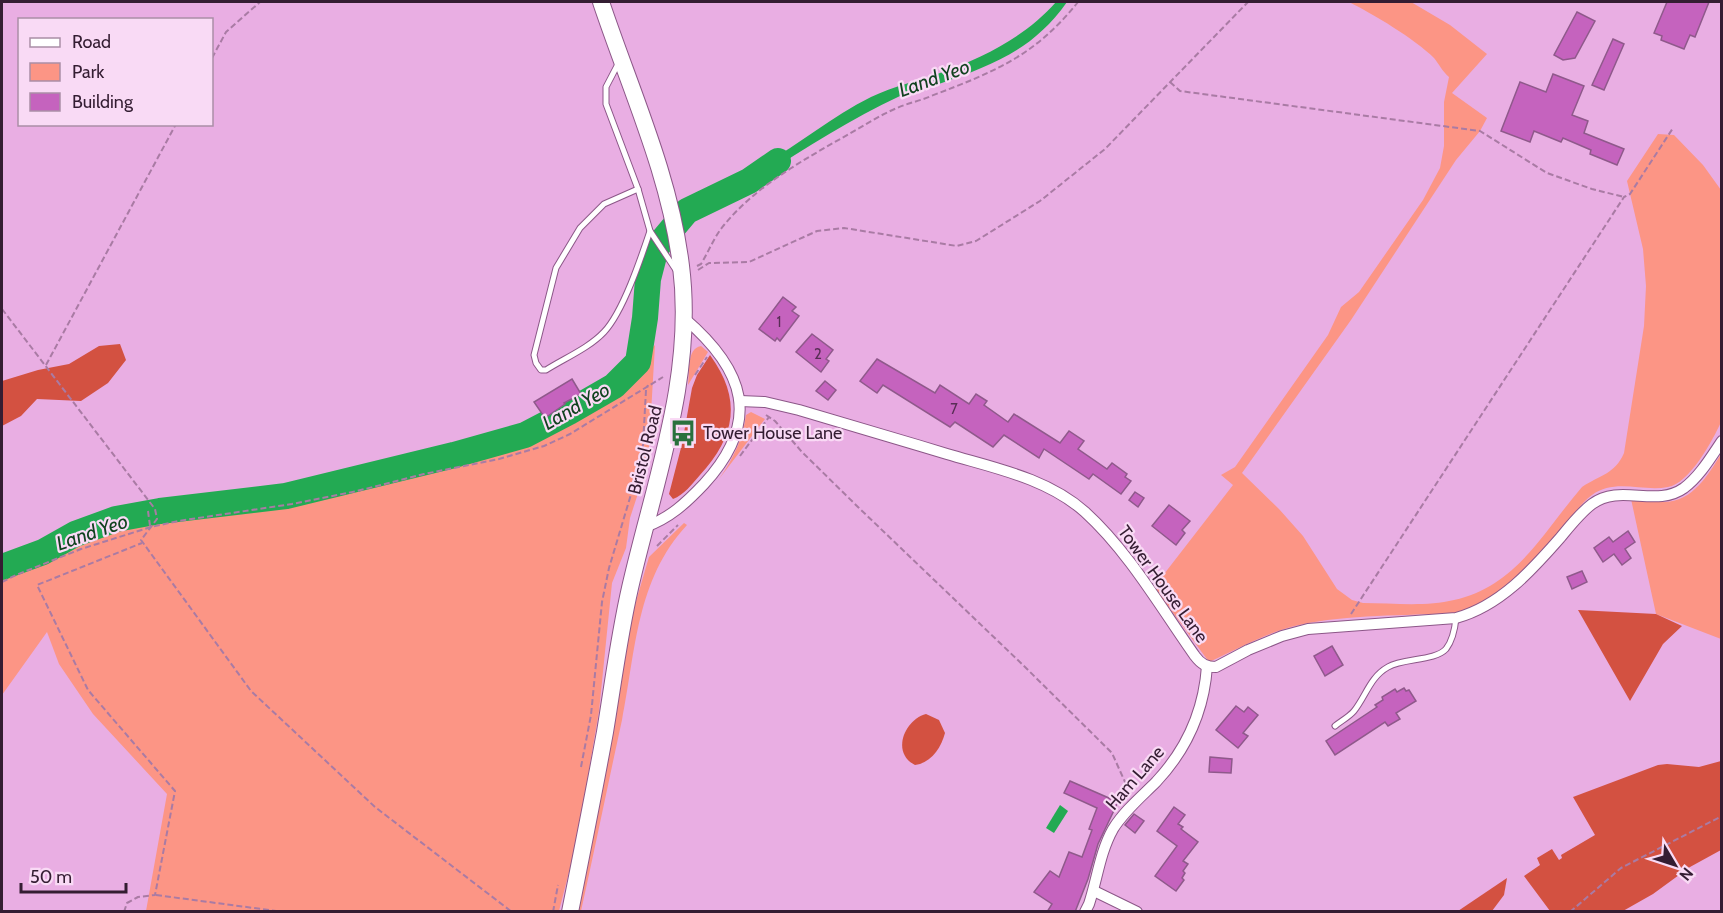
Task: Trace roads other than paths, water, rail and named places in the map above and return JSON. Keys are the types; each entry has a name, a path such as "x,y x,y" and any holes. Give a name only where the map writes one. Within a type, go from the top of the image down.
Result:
{"main road":[{"name":"Bristol Road","path":"570,912 629,590 677,399 684,318 682,272 672,213 601,2"}],"street":[{"path":"645,527 668,518 700,488 720,465 736,433 740,412 740,401 735,382 717,350 684,318"},
{"name":"Tower House Lane","path":"740,401 753,400 799,410 1011,473 1058,493 1083,510 1117,546 1200,662 1216,667 1248,650 1282,636 1308,629 1456,618 1469,614 1509,590 1592,504 1611,495 1661,497 1671,495 1684,488 1694,478 1722,441"},
{"name":"Ham Lane","path":"1085,912 1094,891 1103,851 1111,832 1126,812 1167,769 1186,741 1203,701 1207,666"},
{"path":"1094,891 1137,912"}],"lane":[{"path":"621,60 606,87 606,104 638,189 650,231 682,272"},
{"path":"638,189 604,204 580,228 556,268 534,355 541,370 546,370 592,342 605,331 616,314 637,270 650,231"},
{"path":"1335,726 1353,712 1375,678 1387,667 1438,654 1446,649 1456,618"}],"water":[{"path":"1056,2 1067,2 1040,32 1011,54 977,70 900,96 824,137 750,184 746,174 855,106 880,93 940,73 988,53 1031,26"},
{"path":"1060,805 1068,811 1054,833 1046,828"}],"waterway":[{"name":"Land Yeo","path":"2,567 43,552 75,534 116,519 160,511 286,496 454,455 525,435 569,412 614,386 638,362 648,279 656,248 687,211 749,181 778,161"}],"place":[{"name":"Tower House Lane","path":"683,433"}]}
